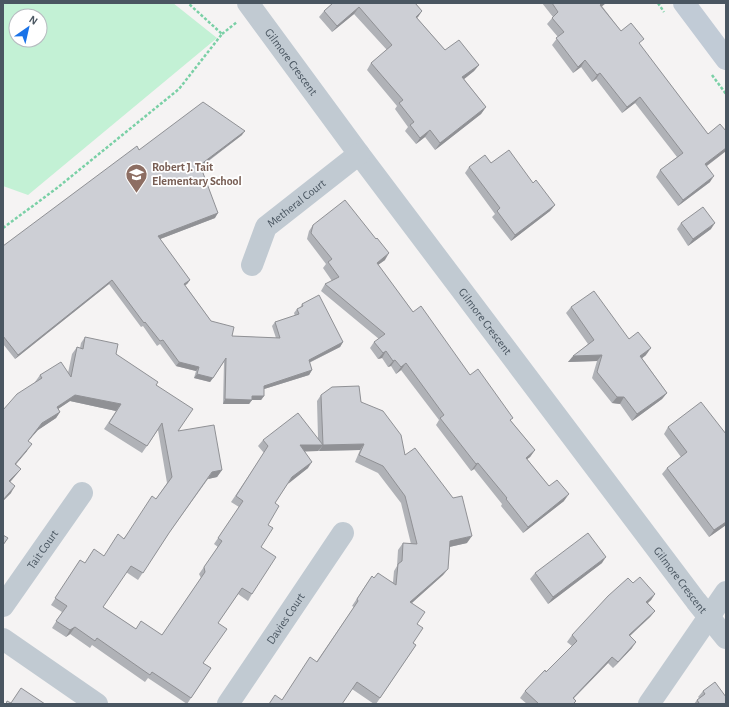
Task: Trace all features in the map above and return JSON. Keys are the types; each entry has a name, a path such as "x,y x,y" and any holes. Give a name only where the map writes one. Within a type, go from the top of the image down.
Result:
{"street":[{"path":"684,3 726,59"},
{"name":"Gilmore Crescent","path":"245,10 359,154 696,601 710,616 726,638"},
{"name":"Metheral Court","path":"252,266 266,227 359,154"},
{"name":"Tait Court","path":"3,606 82,493"},
{"name":"Davies Court","path":"228,704 343,533"},
{"path":"649,704 726,592"},
{"path":"3,639 97,704"}],"path":[{"path":"188,3 222,34"},
{"path":"3,228 57,188 179,89 222,34 245,10"}],"green space":[{"path":"3,3 173,3 217,38 28,195 3,186"}],"building":[{"path":"333,3 415,3 422,11 416,17 445,50 459,40 479,65 462,77 486,107 440,143 430,130 420,138 410,125 414,122 399,103 403,100 371,63 392,45 359,7 337,26 324,11"},
{"path":"552,3 602,3 600,5 621,31 631,23 644,39 639,43 708,134 720,124 726,131 726,148 705,164 714,176 683,200 660,170 683,153 640,97 627,107 600,73 597,75 585,60 578,67 556,38 564,32 552,18 558,12"},
{"path":"203,102 245,131 200,165 218,213 158,236 190,280 184,284 211,321 234,327 232,336 280,338 275,322 299,314 297,309 303,306 302,304 319,295 343,342 309,360 312,370 264,386 264,396 252,396 252,400 225,399 226,358 213,378 197,374 199,367 179,362 163,340 160,341 145,322 144,323 112,280 18,355 3,336 3,246 137,146 139,150"},
{"path":"509,150 533,183 536,180 555,205 515,235 497,211 500,208 469,167 485,155 491,163"},
{"path":"345,200 389,253 377,263 413,312 421,306 470,375 478,369 513,418 510,420 535,450 526,458 549,486 557,480 569,494 528,527 506,499 507,498 478,463 476,464 440,418 444,415 406,363 401,367 395,360 393,361 386,351 383,353 374,342 385,334 325,284 339,277 328,262 332,259 311,233 313,225"},
{"path":"703,207 715,223 693,239 681,223"},
{"path":"594,291 629,339 638,332 651,348 640,356 667,393 637,414 624,397 617,397 597,372 602,355 573,356 594,340 571,307"},
{"path":"85,337 118,344 116,354 158,382 156,385 193,409 178,431 214,425 222,470 212,472 143,573 131,566 103,607 136,629 141,621 162,635 205,572 204,567 222,541 218,538 243,501 236,496 268,446 263,440 298,413 323,445 300,445 312,462 292,477 275,503 279,506 268,525 273,528 261,547 276,557 252,594 242,588 218,623 227,629 203,663 211,668 191,698 152,672 150,675 97,638 95,641 75,627 70,630 56,621 67,606 55,598 80,560 85,563 94,549 104,556 118,534 124,539 152,496 156,499 172,477 162,423 147,446 109,423 121,404 75,395 57,407 60,412 42,423 28,441 32,444 15,464 21,469 9,481 15,486 3,500 3,410 17,394 42,378 40,375 61,362 71,377 77,347 83,349"},
{"path":"359,386 361,402 383,411 401,435 405,455 415,448 453,498 462,496 472,536 450,541 448,569 410,602 425,612 417,624 423,628 413,643 416,645 380,698 357,682 342,704 269,704 275,695 282,700 310,657 317,662 358,601 357,599 372,576 374,578 378,573 396,585 398,564 402,561 403,543 417,544 405,496 383,466 359,455 364,444 323,445 321,395 332,387"},
{"path":"701,402 726,434 726,522 714,530 667,468 687,452 668,427"},
{"path":"588,533 606,557 553,597 535,573"},
{"path":"3,535 8,538 3,545"},
{"path":"640,577 655,594 646,602 655,611 629,635 636,642 618,662 612,657 573,698 576,701 573,704 539,704 525,691 545,670 546,672 577,641 572,635 608,596 628,578 633,583"},
{"path":"715,682 726,697 726,704 697,704 699,703 697,700 705,694 703,691"},
{"path":"21,688 45,704 6,704 7,701 11,703"}],"place":[{"name":"Robert J. Tait Elementary School","path":"137,194"}]}
